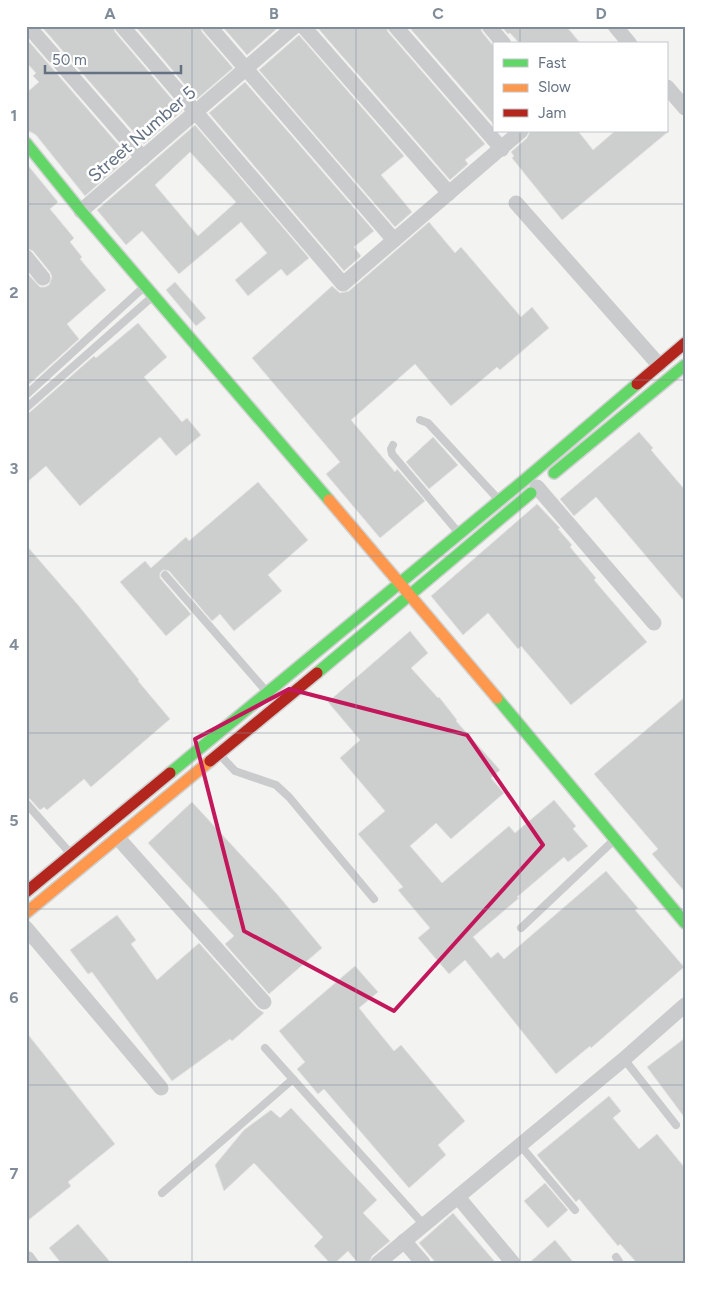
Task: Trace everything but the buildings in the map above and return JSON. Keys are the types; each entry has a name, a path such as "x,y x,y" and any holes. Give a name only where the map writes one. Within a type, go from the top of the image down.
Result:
{"street":[{"path":"28,26 143,158"},
{"path":"122,26 343,284 520,132"},
{"path":"208,26 394,240"},
{"name":"Street Number 5","path":"82,211 295,26"},
{"path":"304,26 449,193"},
{"path":"395,26 502,149"},
{"path":"488,26 502,42"},
{"path":"615,26 626,42"},
{"path":"668,88 685,108"},
{"path":"26,143 411,595 685,923"},
{"path":"516,203 659,365"},
{"path":"26,257 43,278"},
{"path":"26,892 460,533 685,343"},
{"path":"26,913 411,595 537,487 685,365"},
{"path":"537,487 654,623"},
{"path":"118,838 264,1002"},
{"path":"26,928 162,1088"},
{"path":"378,1263 624,1059 685,1005"},
{"path":"458,1197 513,1263"},
{"path":"404,1241 423,1263"}],"lane":[{"path":"26,396 146,286"},
{"path":"26,408 154,295"},
{"path":"420,420 428,423 499,500"},
{"path":"393,445 391,449 392,454 460,533"},
{"path":"165,575 268,692"},
{"path":"219,754 235,771 276,786 289,797 374,899"},
{"path":"26,803 72,854"},
{"path":"521,928 614,839"},
{"path":"265,1048 424,1225"},
{"path":"624,1059 676,1125"},
{"path":"162,1193 292,1079"},
{"path":"520,1145 575,1210"},
{"path":"26,1254 35,1263"}],"highlighted area":[{"path":"289,689 467,735 543,845 394,1011 244,931 195,739"}],"traffic: fast":[{"path":"26,143 81,211 329,500"},
{"path":"554,473 685,365"},
{"path":"170,773 528,477 637,384"},
{"path":"317,673 531,493"},
{"path":"497,698 685,923"}],"traffic: slow":[{"path":"329,500 497,698"},
{"path":"26,913 210,761"}],"traffic: jam":[{"path":"637,384 685,343"},
{"path":"210,761 317,673"},
{"path":"26,892 170,773"}]}
